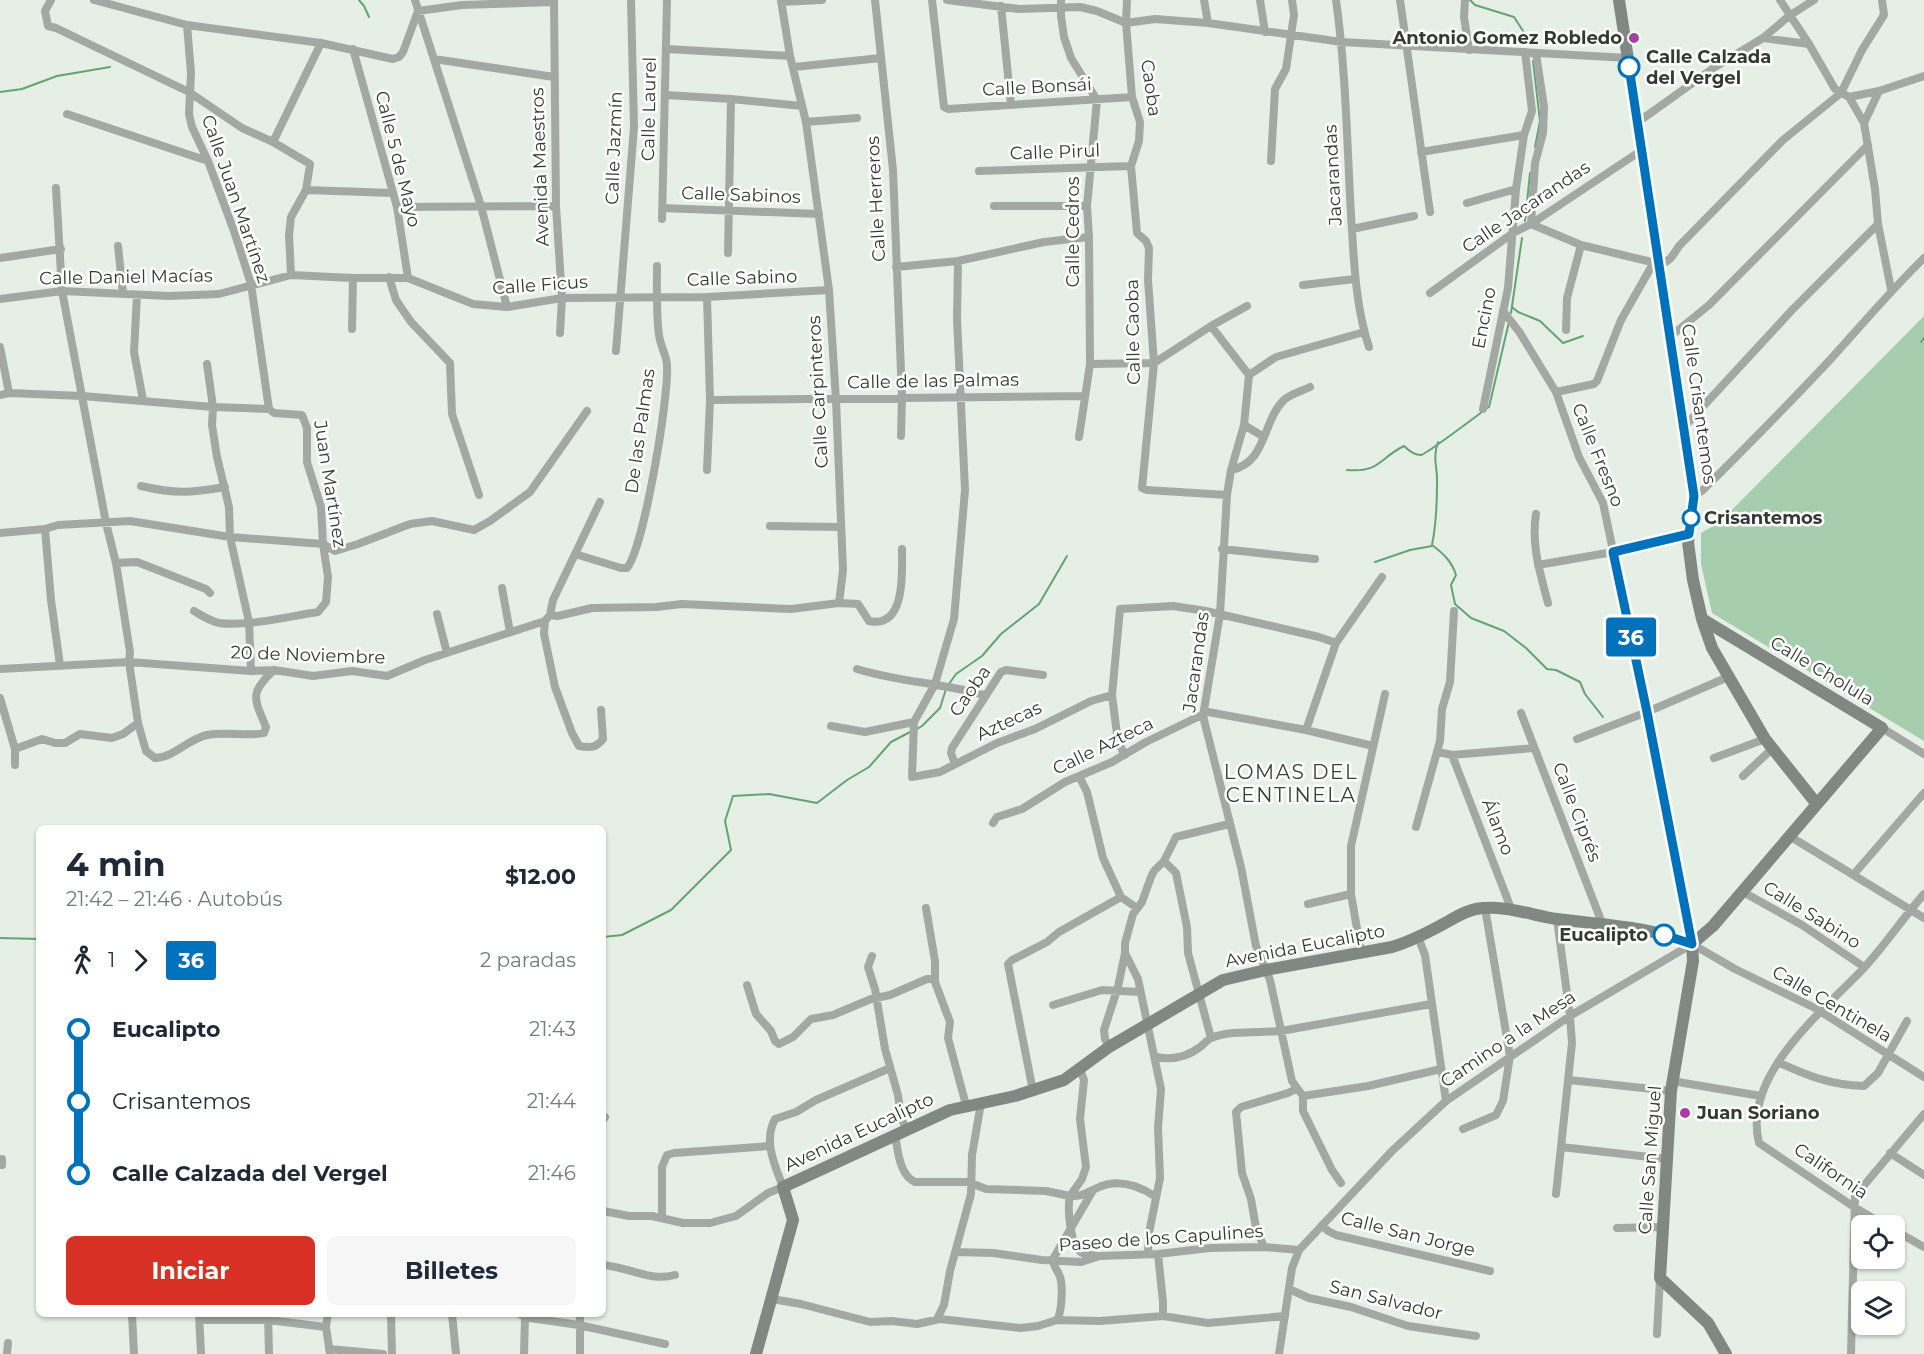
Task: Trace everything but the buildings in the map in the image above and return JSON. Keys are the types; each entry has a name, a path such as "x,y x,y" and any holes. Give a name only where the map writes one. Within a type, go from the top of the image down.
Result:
{"street":[{"path":"51,0 45,11 48,26 189,92 242,128 273,142 310,164 306,190 291,217 289,235 291,274"},
{"path":"94,0 187,26 321,43 393,58 399,57 403,52 418,11"},
{"path":"415,0 481,206 507,307"},
{"name":"Calle Jazmín","path":"616,351 634,127 631,0"},
{"name":"Calle Laurel","path":"662,219 667,0"},
{"path":"781,1 822,0"},
{"name":"Calle Herreros","path":"875,0 893,170 902,398 901,436"},
{"name":"Calle Bonsái","path":"932,0 944,107 1132,97"},
{"path":"947,0 1019,9 1061,4 1097,11 1126,23 1155,19 1208,23 1342,42 1628,58"},
{"name":"Caoba","path":"1127,0 1126,23 1132,97 1140,122 1139,141 1131,166 1134,216"},
{"path":"1204,0 1208,23"},
{"path":"1260,0 1265,32"},
{"path":"1271,161 1275,89 1286,69 1294,15 1292,0"},
{"name":"Jacarandas","path":"1336,0 1342,42 1355,279 1364,332 1369,347"},
{"path":"1400,0 1430,212"},
{"path":"1465,0 1464,18 1469,50"},
{"name":"Calle Crisantemos","path":"1619,0 1694,496 1688,542 1693,580 1702,619 1712,648 1728,677 1769,743 1816,804"},
{"path":"1780,0 1835,89 1845,95 1864,123 1878,224 1891,289"},
{"path":"1638,122 1715,67 1763,38 1789,16 1814,0"},
{"path":"1845,95 1862,50 1884,15 1882,0"},
{"path":"418,11 462,5 554,1"},
{"name":"Avenida Maestros","path":"554,1 556,206 562,298 560,333"},
{"name":"Calle Carpinteros","path":"781,1 790,56 806,122 829,290 843,570 839,603"},
{"path":"1061,4 1064,37 1071,58 1097,100"},
{"path":"1001,6 1011,105"},
{"path":"187,26 191,73 189,92"},
{"path":"1763,38 1809,44"},
{"path":"273,142 321,43"},
{"name":"Calle 5 de Mayo","path":"353,49 397,207 408,278"},
{"path":"666,49 790,56"},
{"name":"Encino","path":"1483,409 1508,288 1516,189 1524,135 1532,111 1525,52"},
{"path":"1536,53 1544,107 1544,124 1535,163 1531,224 1581,246 1657,263 1671,259 1679,246 1783,140 1845,95 1879,91 1924,76"},
{"path":"794,67 881,58"},
{"path":"434,59 554,77"},
{"path":"1864,123 1879,91"},
{"name":"Calle Juan Martínez","path":"189,92 189,114 192,127 208,161 251,284 269,409"},
{"path":"666,95 802,106"},
{"path":"728,253 731,99"},
{"name":"Calle Cedros","path":"1079,437 1089,364 1087,206 1097,100"},
{"path":"66,114 208,161"},
{"path":"806,122 857,118"},
{"path":"1421,153 1524,135"},
{"path":"1671,336 1709,305 1868,145"},
{"name":"Calle Jacarandas","path":"1430,293 1513,233 1531,224 1642,150"},
{"name":"Calle Pirul","path":"979,171 1131,166"},
{"path":"56,188 62,291 106,523 116,563 138,723 146,751 154,758 166,757 204,735 228,732 264,733 266,727 255,693 274,670"},
{"path":"1467,202 1516,189"},
{"path":"306,190 393,193"},
{"path":"397,207 556,206"},
{"path":"994,206 1087,206"},
{"name":"Calle Sabinos","path":"663,208 819,214"},
{"name":"Calle Caoba","path":"1134,216 1137,233 1146,241 1149,248 1148,280 1154,363 1142,488 1227,495"},
{"path":"1352,228 1414,216"},
{"path":"1684,427 1793,309 1878,224"},
{"path":"896,267 958,261 1044,242 1089,237"},
{"path":"118,246 123,293"},
{"path":"1566,330 1567,298 1581,246"},
{"path":"0,256 61,249"},
{"path":"1694,496 1703,490 1825,364 1878,308 1891,289 1924,258"},
{"path":"831,726 865,732 914,722 935,684 954,619 965,490 957,319 958,261"},
{"path":"1556,392 1594,384 1597,381 1620,320 1657,263"},
{"name":"De las Palmas","path":"575,554 627,568 632,562 638,543 657,450 667,378 667,365 659,337 657,266"},
{"name":"Calle Ficus","path":"251,284 291,274 353,278 408,278 473,304 507,307 562,298 657,297"},
{"path":"389,277 396,300 411,322 450,363 452,414 479,495"},
{"path":"352,329 353,278"},
{"path":"1303,285 1355,279"},
{"name":"Calle Daniel Macías","path":"0,299 62,291 169,296 219,294 251,284"},
{"name":"Calle Sabino","path":"657,297 707,297 829,290"},
{"path":"137,295 134,352 143,400"},
{"path":"707,297 710,400 707,470"},
{"path":"1089,364 1154,363 1247,306"},
{"name":"Calle Fresno","path":"1503,311 1520,333 1556,392 1579,457 1603,503 1692,944"},
{"path":"1211,326 1249,375 1244,425 1231,470 1227,495"},
{"path":"1249,375 1276,357 1364,332"},
{"path":"0,347 4,394 82,396 213,407 269,409"},
{"path":"207,364 213,407 212,425 229,507 230,537 249,622 251,671"},
{"path":"1231,470 1246,465 1255,455 1285,398 1310,387"},
{"name":"Calle de las Palmas","path":"710,400 1085,396"},
{"name":"Juan Martínez","path":"249,622 318,612 326,602 328,577 321,507 307,462 307,428 302,415 274,413 269,409"},
{"path":"0,533 45,529 58,525 130,521 230,537 323,544 335,551 410,524 432,521 474,530 530,492 586,411"},
{"path":"1244,425 1264,437"},
{"path":"141,486 168,492 190,493 225,487"},
{"name":"Jacarandas","path":"1227,495 1222,549 1220,614 1214,663 1203,714 1241,867 1256,946 1270,980 1292,1081 1296,1089"},
{"path":"600,502 553,600 544,634 555,687 579,746 596,747 603,739 601,710"},
{"path":"1536,514 1533,531 1538,565 1548,603"},
{"path":"770,526 841,527"},
{"path":"45,529 51,600 60,665"},
{"path":"1538,565 1613,552 1689,534"},
{"path":"839,603 858,604 869,621 883,622 889,618 900,597 902,549"},
{"path":"1222,549 1315,559"},
{"path":"116,563 138,562 206,589 210,593"},
{"path":"1306,730 1336,643 1382,577"},
{"path":"502,588 510,632"},
{"name":"20 de Noviembre","path":"0,669 129,662 251,671 274,670 313,676 352,671 387,676 425,660 548,618 592,608 656,607 682,604 791,609 839,603"},
{"path":"1125,755 1118,742 1112,695 1120,609 1173,606 1220,614 1336,643"},
{"path":"194,611 206,619 220,623 249,622"},
{"path":"1416,827 1440,741 1442,709 1450,682 1454,611"},
{"path":"437,614 447,653"},
{"name":"Calle Cholula","path":"1702,619 1924,754"},
{"name":"Aztecas","path":"857,669 891,679 935,684 984,696"},
{"name":"Caoba","path":"955,764 951,753 952,748 1002,671 1043,675"},
{"path":"1577,739 1728,677"},
{"path":"1361,952 1351,894 1351,846 1385,694"},
{"name":"Aztecas","path":"914,722 912,777 940,772 997,743 1035,729 1091,701 1112,695"},
{"path":"0,698 15,749 15,765"},
{"name":"Calle Azteca","path":"993,823 1001,814 1022,809 1042,795 1078,776 1108,764 1150,740 1213,711 1373,746"},
{"name":"Calle Ciprés","path":"1521,713 1602,923"},
{"path":"15,749 42,739 65,743 80,734 112,738 123,734 138,723"},
{"path":"1816,804 1881,728"},
{"path":"1714,758 1769,743"},
{"path":"1743,776 1769,743"},
{"path":"1437,752 1452,755 1534,748"},
{"name":"Álamo","path":"1452,755 1512,911"},
{"path":"1078,776 1087,792 1103,858 1120,897 1137,908"},
{"path":"1854,874 1924,793"},
{"name":"Camino a la Mesa","path":"1282,1351 1292,1268 1299,1250 1392,1151 1446,1101 1510,1056 1570,1016 1692,944 1713,926 1791,837 1816,804"},
{"path":"1109,1047 1104,1030 1116,992 1125,953 1125,943 1133,914 1142,902 1154,871 1164,861 1176,837 1229,824"},
{"path":"1791,837 1924,918"},
{"path":"1164,861 1176,873 1187,927 1188,952 1211,1038"},
{"name":"Calle Sabino","path":"1743,892 1802,926 1864,967"},
{"path":"1308,904 1351,894"},
{"path":"1569,1080 1672,1086 1761,1096 1778,1062 1820,1011 1864,967 1924,894"},
{"path":"1033,1091 1008,964 1120,897"},
{"path":"926,908 935,961 934,979 950,1022 948,1038 966,1105"},
{"path":"1463,1129 1496,1115 1503,1101 1510,1056 1485,908"},
{"name":"Avenida Eucalipto","path":"783,1187 943,1113 966,1105 1033,1091 1064,1080 1109,1047 1224,980 1392,947 1418,937 1467,912 1485,908 1602,923 1673,936 1692,944"},
{"path":"1556,1194 1572,1043 1557,919"},
{"path":"1418,937 1424,950 1446,1101"},
{"name":"Calle Centinela","path":"1692,944 1735,969 1820,1011 1924,1077"},
{"name":"Calle San Miguel","path":"1660,1278 1672,1086 1693,961 1692,944"},
{"path":"1125,953 1136,975 1162,1099 1158,1128 1160,1178 1149,1233 1148,1252"},
{"path":"872,956 868,967 898,1095 904,1171 909,1180 922,1183 971,1183 986,1189 1046,1191 1070,1196 1083,1195 1109,1184 1131,1184 1156,1197"},
{"path":"747,985 756,1014 779,1044 793,1037 811,1019 833,1015 934,979"},
{"path":"1053,1005 1102,990 1140,992"},
{"path":"1155,1057 1169,1060 1188,1055 1211,1038 1258,1031 1281,1031 1431,1004"},
{"path":"1778,1062 1799,1072 1839,1085 1864,1086 1878,1073 1907,1021"},
{"path":"756,1354 793,1220 770,1146 770,1131 775,1119 796,1112 816,1100 890,1068"},
{"path":"1080,1069 1084,1080 1080,1119 1086,1156 1085,1172 1070,1196 1071,1229 1080,1251 1100,1256"},
{"path":"1303,1096 1368,1086 1441,1069"},
{"path":"1264,1247 1256,1228 1251,1199 1241,1167 1238,1109 1296,1089 1303,1096 1303,1112 1332,1170 1341,1183"},
{"name":"California","path":"1761,1096 1755,1127 1759,1143 1867,1215"},
{"path":"937,1319 944,1305 955,1252 971,1194 972,1155 981,1103"},
{"path":"1851,1354 1855,1196 1924,1114"},
{"path":"662,1218 662,1167 667,1155 770,1146"},
{"path":"1561,1147 1667,1159"},
{"path":"1890,1152 1924,1175"},
{"path":"1085,1172 1096,1189"},
{"path":"606,1212 698,1223 724,1220 736,1216 768,1193 783,1187"},
{"path":"955,1252 1053,1259 1096,1189"},
{"name":"Calle San Jorge","path":"1322,1225 1336,1235 1490,1271"},
{"path":"1617,1228 1663,1227"},
{"path":"1905,1236 1924,1246"},
{"name":"Paseo de los Capulines","path":"1057,1320 1061,1311 1060,1276 1053,1259 1081,1262 1100,1256 1148,1252 1158,1254 1210,1248 1264,1247 1299,1250"},
{"path":"1158,1254 1163,1316"},
{"path":"1060,1276 1073,1262"},
{"path":"606,1266 649,1276 675,1275"},
{"path":"1657,1334 1660,1278"},
{"path":"1660,1278 1708,1323 1726,1354"},
{"name":"San Salvador","path":"1289,1289 1310,1298 1351,1307 1408,1326 1476,1336"},
{"path":"772,1299 870,1322 892,1321 917,1324 937,1319 1020,1328 1038,1326 1057,1320 1083,1321 1163,1316 1208,1323 1285,1316"},
{"path":"132,1317 134,1354"},
{"path":"201,1354 200,1317 268,1317 326,1327"},
{"path":"268,1317 268,1354"},
{"path":"328,1317 326,1327 329,1352 383,1354"},
{"path":"391,1317 392,1354"},
{"path":"452,1317 456,1354"},
{"path":"522,1317 524,1354"},
{"path":"533,1317 665,1344"},
{"path":"580,1317 580,1354"},
{"path":"7,1354 8,1343"}],"green space":[{"path":"1924,316 1924,741 1712,613 1701,564 1701,533 1720,522"}],"waterway":[{"path":"359,0 369,17"},
{"path":"1470,0 1475,5 1514,17 1527,37"},
{"path":"1533,61 1540,121 1535,147"},
{"path":"0,92 22,89 57,76 110,67"},
{"path":"1525,221 1530,173"},
{"path":"1511,313 1522,238"},
{"path":"1512,307 1540,321 1563,343 1583,336"},
{"path":"1486,409 1489,407 1509,322"},
{"path":"1921,342 1924,338"},
{"path":"1347,470 1373,467 1404,446 1421,455 1482,412"},
{"path":"1438,442 1435,459 1436,507 1432,545 1447,558 1456,575 1451,585 1455,604 1471,618 1504,631 1526,648 1547,669 1556,670 1580,682 1585,694 1603,717"},
{"path":"1375,562 1410,550 1432,546"},
{"path":"949,684 956,674 982,656 1001,634 1039,604 1067,556"},
{"path":"917,729 940,708 946,689"},
{"path":"606,937 622,935 671,910 731,850 725,821 733,796 769,794 817,803 847,780 869,767 891,742 912,731"},
{"path":"0,938 36,939"}],"bus line":[{"name":"36","path":"1629,67 1694,496 1689,534 1613,552 1692,944 1673,936 1664,935"}],"place":[{"name":"Antonio Gomez Robledo","path":"1634,38"},
{"name":"Calle Calzada del Vergel","path":"1629,67"},
{"name":"Crisantemos","path":"1691,518"},
{"name":"Eucalipto","path":"1664,935"},
{"name":"Juan Soriano","path":"1685,1113"}],"district":[{"name":"LOMAS DEL CENTINELA","path":"1291,784"}]}
